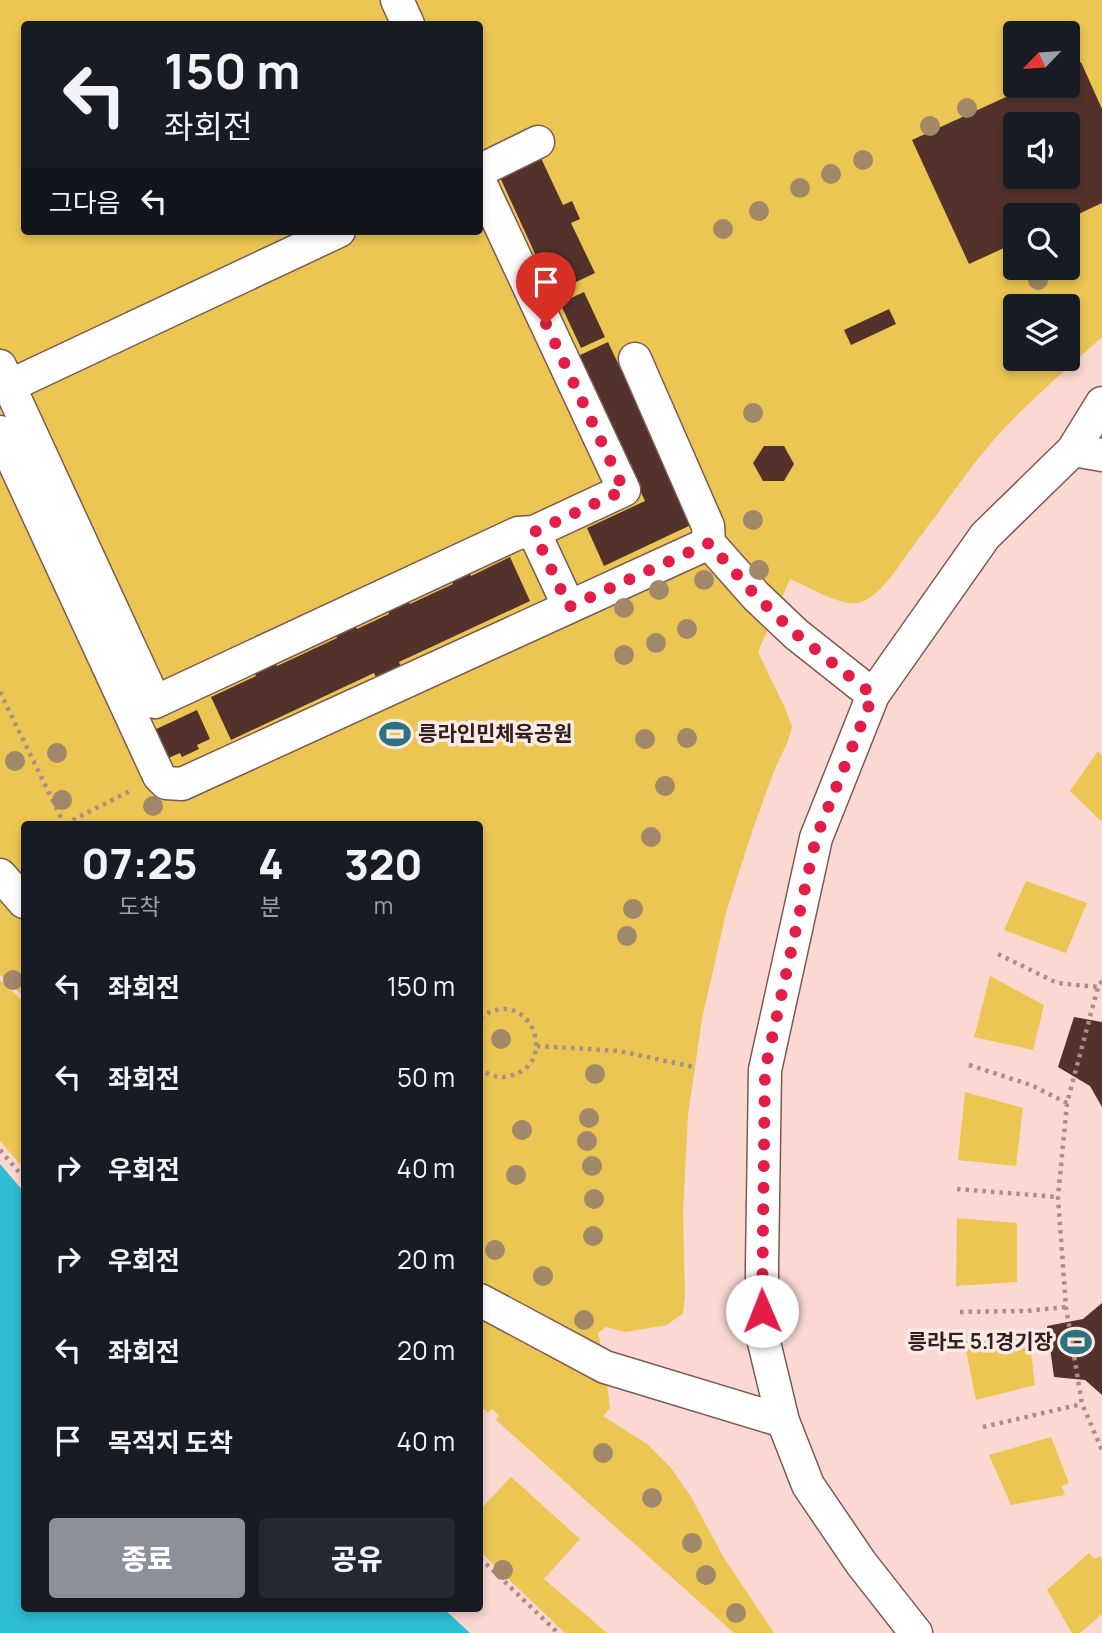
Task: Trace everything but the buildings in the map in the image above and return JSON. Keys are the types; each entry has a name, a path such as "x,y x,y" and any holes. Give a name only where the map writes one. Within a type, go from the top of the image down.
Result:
{"street":[{"path":"397,0 407,21"},
{"path":"483,167 538,142"},
{"path":"330,235 4,376 155,702 518,533 534,532 624,490 483,188"},
{"path":"635,359 708,526 709,543 756,596 796,634 873,695"},
{"path":"916,1633 861,1563 808,1485 783,1421 762,1334 765,1070 816,838 873,695 985,536 1087,453 1102,403"},
{"path":"0,432 159,776 166,783 182,784 709,543"},
{"path":"534,532 569,607"},
{"path":"0,875 21,899"},
{"path":"483,1302 605,1367 783,1421"}],"path":[{"path":"0,692 63,821"},
{"path":"70,821 159,776"},
{"path":"998,954 1057,983 1098,987"},
{"path":"1102,981 1098,987 1067,1103 1058,1197 1066,1307 1082,1404 1102,1450"},
{"path":"483,1016 499,1009 522,1015 531,1023 537,1045 534,1057 527,1067 517,1074 506,1077 483,1072"},
{"path":"537,1045 619,1051 694,1067"},
{"path":"969,1065 1031,1086 1067,1103"},
{"path":"0,1150 21,1174"},
{"path":"957,1189 1058,1197"},
{"path":"960,1312 1026,1311 1066,1307"},
{"path":"983,1427 1082,1404"},
{"path":"483,1561 558,1633"}],"shaded area":[{"name":"릉라인민체육공원","path":"0,0 1102,0 1102,337 1080,357 1080,294 1003,294 1003,371 1064,371 994,440 890,578 871,597 856,603 847,603 790,579 758,652 792,726 752,832 727,909 702,1019 688,1115 683,1213 683,1313 667,1325 626,1332 606,1327 598,1333 610,1408 603,1416 647,1444 671,1468 691,1497 724,1558 774,1633 734,1633 496,1420 499,1416 492,1409 488,1413 483,1409 483,821 21,821 21,994 0,975"},
{"path":"1098,751 1102,756 1102,822 1070,791"},
{"path":"1026,881 1087,903 1066,953 1004,930"},
{"path":"990,976 1044,1005 1033,1050 974,1037"},
{"path":"0,980 21,999 21,1166 0,1141"},
{"path":"965,1092 1023,1108 1016,1166 958,1160"},
{"path":"957,1218 1017,1223 1017,1282 956,1286"},
{"path":"1029,1337 1035,1385 976,1400 964,1341"},
{"path":"1051,1437 1069,1483 1062,1486 1065,1495 1011,1505 989,1455"},
{"path":"511,1477 580,1539 544,1579 607,1633 565,1633 483,1555 483,1507"},
{"path":"1089,1553 1094,1559 1100,1556 1102,1560 1102,1614 1080,1633 1072,1633 1047,1590"}],"water":[{"path":"0,1164 21,1188 21,1612 447,1612 470,1633 0,1633"}],"place":[{"name":"릉라인민체육공원","path":"395,734"},
{"name":"릉라도 5.1경기장","path":"1076,1342"}],"route":[{"path":"546,324 624,490 534,532 569,607 709,543 756,596 796,634 873,695 816,838 765,1070 762,1311"}]}
